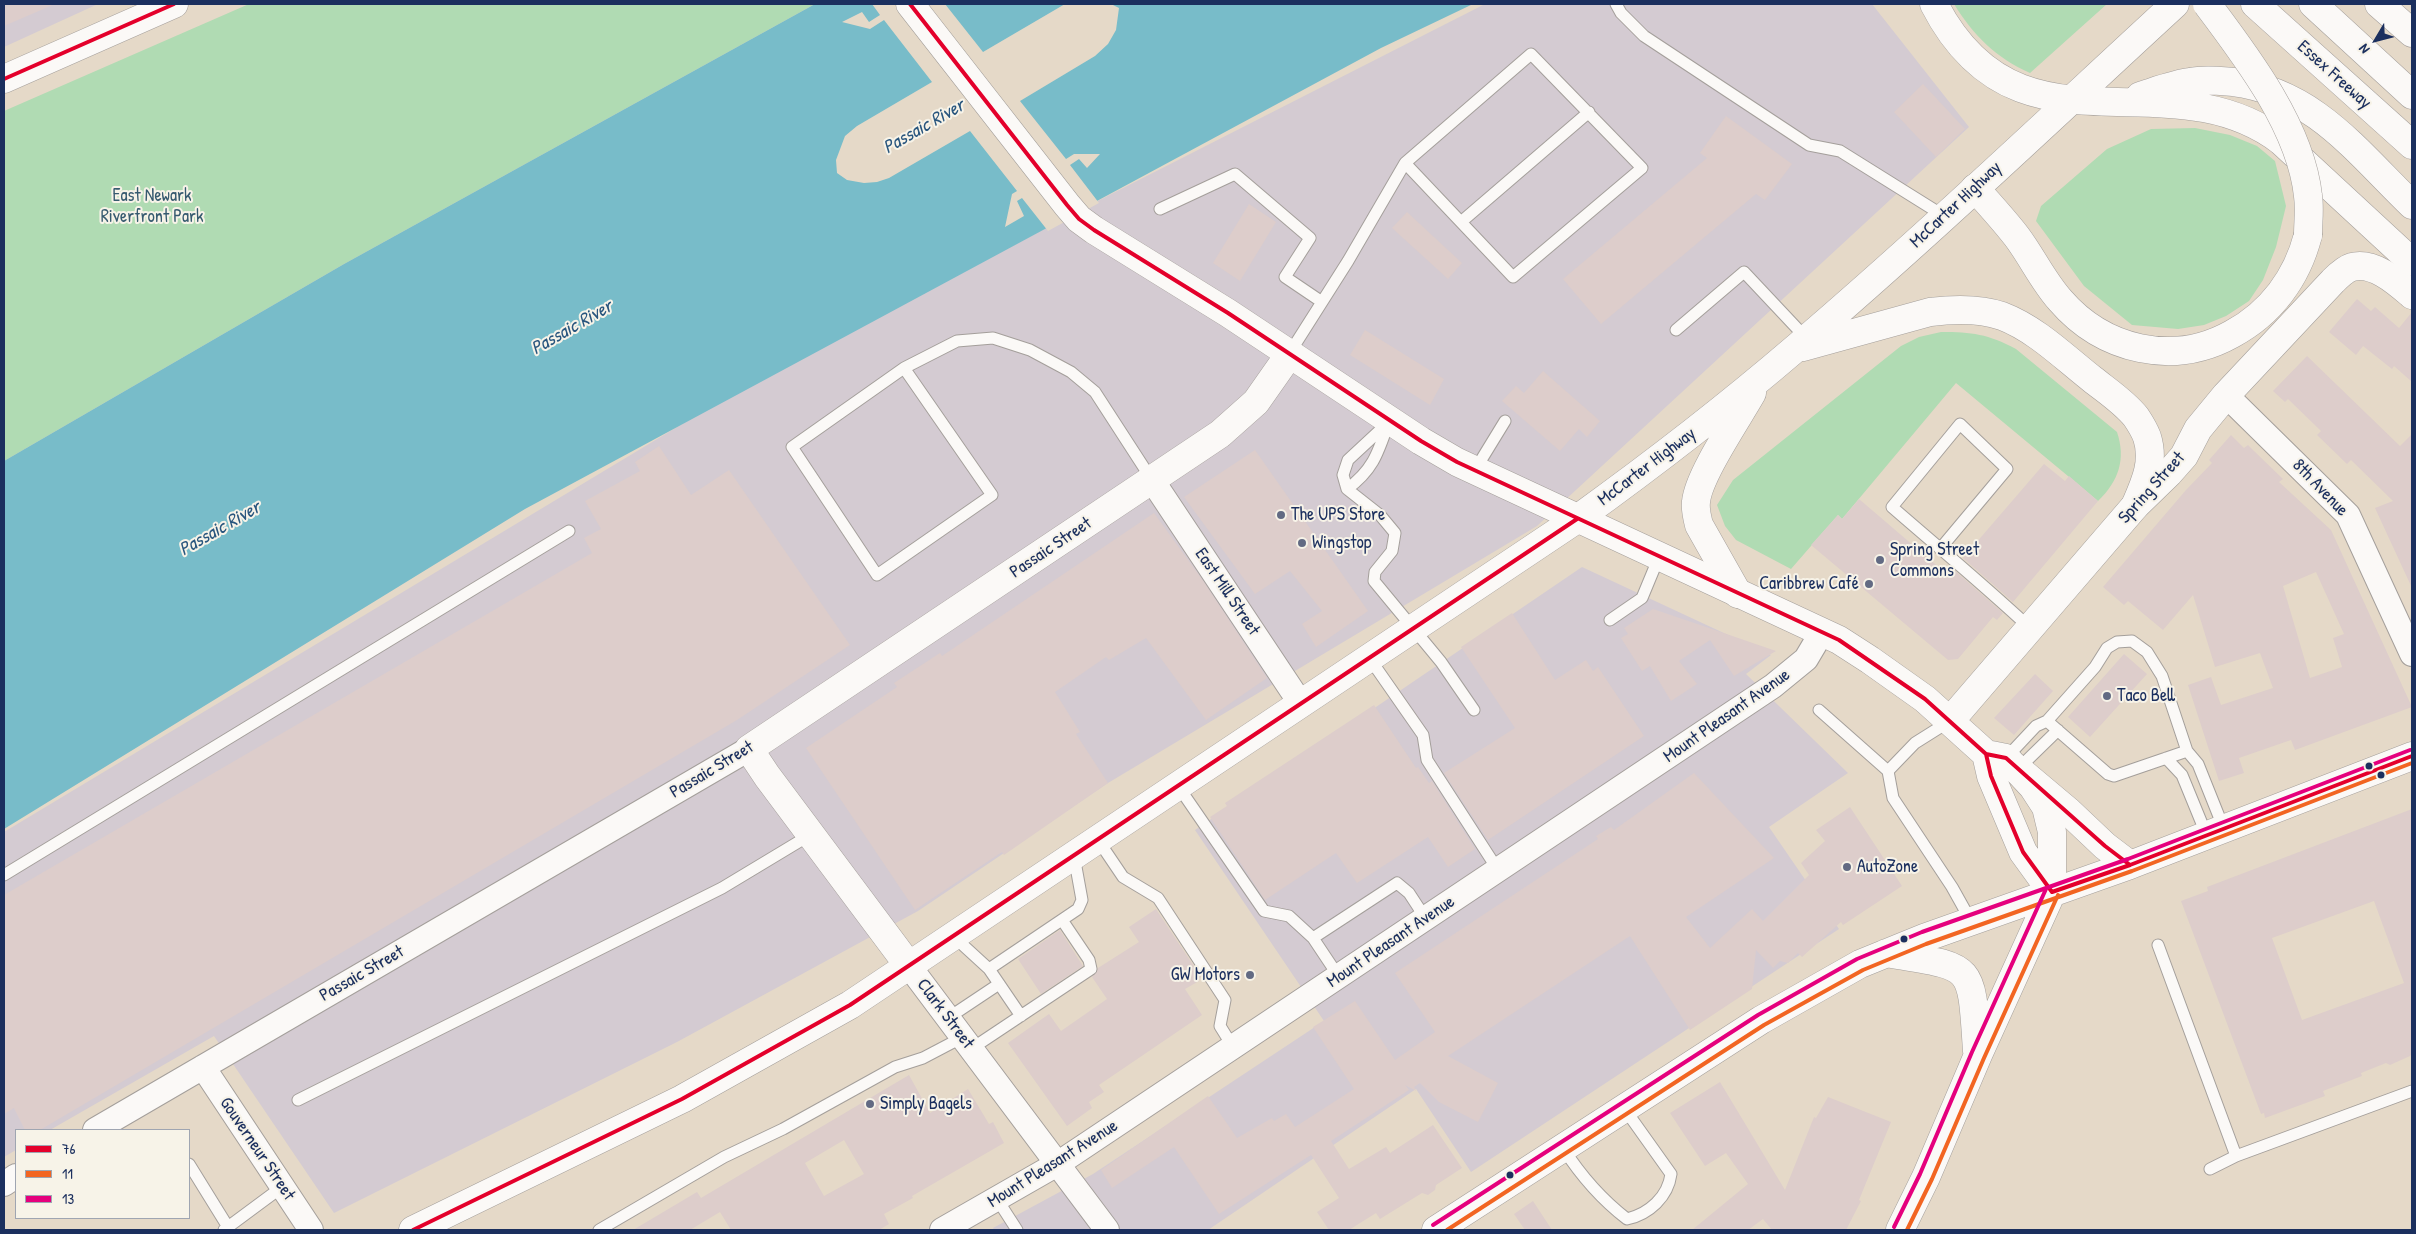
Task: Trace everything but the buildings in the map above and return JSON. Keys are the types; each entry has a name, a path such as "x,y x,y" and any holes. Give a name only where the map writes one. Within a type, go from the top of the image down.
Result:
{"main road":[{"path":"4,79 174,4"},
{"path":"910,4 1079,220 1390,421 1474,472 1822,632 1870,660 1925,699 1950,721 2068,811 2105,846 2130,865"},
{"path":"1934,4 1943,21 1965,51 1991,73 2021,89 2070,100 2213,109 2256,124 2281,141 2412,262"},
{"name":"McCarter Highway","path":"413,1230 682,1098 817,1025 909,966 1577,519 1760,378 1802,343 1944,216 2175,4"},
{"path":"1974,188 2011,230 2059,299 2079,319 2114,340 2128,346 2155,351 2182,351 2205,346 2228,336 2254,320 2278,297 2293,274 2308,235 2309,208 2306,184 2288,132 2255,71 2207,4"},
{"path":"2313,4 2412,95"},
{"path":"2379,4 2412,33"},
{"name":"Essex Freeway","path":"2260,8 2412,145"},
{"path":"2119,102 2191,82 2209,80 2240,83 2282,94 2319,116 2412,205"},
{"name":"Spring Street","path":"1950,721 2135,506 2174,468 2184,456 2198,430 2226,395 2344,270 2352,266 2361,266 2383,273 2412,295"},
{"path":"1802,343 1930,312 1949,310 1984,312 2014,321 2041,338 2125,406 2142,426 2147,437 2150,460 2148,472 2135,506"},
{"name":"Passaic Street","path":"749,749 1220,434 1244,414 1266,390 1289,355"},
{"path":"1738,594 1699,524 1696,501 1701,482 1760,378"},
{"name":"Clark Street","path":"749,749 909,966"},
{"path":"1436,1230 1800,996 1885,953 2130,865 2412,756"},
{"path":"2003,760 1991,776 2023,852 2052,892"},
{"path":"1900,1230 1926,1177 1978,1055 2052,892 2050,820 2040,797 2003,760"},
{"path":"1885,953 1952,965 1965,974 1972,990 1978,1055"}],"street":[{"name":"8th Avenue","path":"2226,395 2348,515 2412,654"},
{"name":"East Mill Street","path":"1152,480 1301,704"},
{"name":"Mount Pleasant Avenue","path":"942,1230 1059,1164 1786,676 1806,659 1822,632"},
{"name":"Passaic Street","path":"97,1129 749,749"},
{"name":"Clark Street","path":"909,966 1107,1230"},
{"name":"Gouverneur Street","path":"203,1066 311,1230"},
{"path":"4,1184 15,1177"}],"lane":[{"path":"1616,4 1621,13 1644,36 1809,146 1840,151 1944,216"},
{"path":"1289,355 1404,163 1531,54 1642,168 1513,277 1404,163"},
{"path":"1461,222 1589,112"},
{"path":"1160,209 1235,174 1310,238 1285,277 1322,302"},
{"path":"1676,330 1744,272 1802,343"},
{"path":"904,368 992,495 877,576 792,447 904,368 957,341 993,338 1030,350 1071,372 1095,392 1152,480"},
{"path":"1347,488 1363,477 1374,462 1390,421"},
{"path":"1390,421 1348,460 1343,475 1347,488 1380,515 1395,533 1392,551 1375,572 1374,581 1441,662 1474,710"},
{"path":"1474,472 1505,421"},
{"path":"1940,549 2007,469 1960,424 1892,507 2030,628"},
{"path":"4,875 569,531"},
{"path":"1610,620 1642,598 1659,557"},
{"path":"2003,760 2036,726 2047,721 2095,667 2107,648 2117,642 2132,641 2147,652 2162,676 2187,751 2198,764 2216,832"},
{"path":"1370,658 1423,735 1427,760 1498,870"},
{"path":"1819,710 1888,771 1893,798 1952,887 1971,921"},
{"path":"1888,771 1915,743 1950,721"},
{"path":"2047,721 2108,774 2114,776 2187,751"},
{"path":"2003,760 2058,730"},
{"path":"2166,758 2182,775 2216,832"},
{"path":"1178,786 1264,911 1289,916 1313,938 1338,977"},
{"path":"298,1100 722,888 810,834"},
{"path":"1098,840 1123,877 1158,898 1225,1000 1220,1026 1233,1047"},
{"path":"989,970 1078,909 1082,900 1074,856"},
{"path":"1313,938 1397,883 1409,893 1426,919"},
{"path":"599,1230 724,1157 784,1129 895,1067 967,1043 1021,1016 1091,969 1089,960 1062,920"},
{"path":"954,936 989,970 1021,1016"},
{"path":"2158,945 2236,1156"},
{"path":"948,1018 999,984"},
{"path":"2210,1168 2236,1156 2412,1090"},
{"path":"1563,1148 1578,1172 1605,1202 1626,1219 1639,1216 1657,1203 1669,1188 1671,1174 1624,1108"},
{"path":"190,1166 226,1229 282,1187"},
{"path":"997,1199 1017,1230"}],"shaded area":[{"path":"4,4 98,4 4,47"},
{"path":"1485,4 1872,4 1969,127 1537,526 1108,783 918,911 677,1042 334,1213 214,1036 52,1129 15,1129 15,1151 4,1157 4,832 702,412 1070,215"},
{"path":"1582,567 1771,655 1746,674 1848,773 1769,827 1839,929 1471,1172 1416,1089 1208,1230 994,1230 993,1228 1093,1174 1324,1021 1195,830"}],"green space":[{"name":"East Newark Riverfront Park","path":"249,4 815,4 344,264 4,461 4,111"},
{"path":"1954,4 2107,4 2030,73 2006,60 1977,36"},
{"path":"2195,128 2230,135 2257,146 2275,161 2286,206 2276,247 2263,280 2249,301 2226,316 2204,325 2178,329 2132,325 2084,286 2036,221 2041,206 2107,149 2151,129"},
{"path":"1941,332 1980,335 1997,340 2016,349 2117,432 2121,451 2119,469 2111,486 2098,501 1956,383 1842,519 1838,515 1791,569 1736,540 1725,526 1717,505 1733,480 1901,346 1919,337"}],"water":[{"name":"Passaic River","path":"815,4 1473,4 1381,48 525,509 4,829 4,461 344,264"}],"pier":[{"path":"872,4 945,4 983,52 1065,4 1111,4 1119,8 1116,30 1108,44 1095,56 1020,101 1066,159 1074,154 1100,154 1087,168 1079,159 1070,165 1099,203 1048,231 1022,198 1017,201 1024,216 1005,227 1012,194 1017,191 970,131 889,178 877,182 864,183 847,180 837,173 836,160 845,136 857,126 932,82 884,20 870,29 842,22 862,12 869,22 880,15"}],"transit line":[{"name":"76","path":"4,79 174,4"},
{"name":"76","path":"910,4 1067,205 1079,219 1094,230 1228,313 1421,441 1457,462 1839,640 1925,699 1986,754 1991,776 2023,852 2052,892 2130,865 2412,756"},
{"name":"76","path":"413,1230 682,1099 850,1005 1577,519"},
{"name":"13","path":"1433,1225 1758,1015 1857,959 1922,932 2128,859 2410,750"},
{"name":"76","path":"1986,754 2006,758 2105,846 2130,865"},
{"name":"11","path":"1447,1230 1764,1025 1863,970 1926,944 2132,871 2412,763"},
{"name":"13","path":"1894,1227 1920,1174 1972,1052 2046,889"},
{"name":"11","path":"1907,1230 1932,1179 1984,1058 2058,895"}],"place":[{"name":"The UPS Store","path":"1281,515"},
{"name":"Wingstop","path":"1302,543"},
{"name":"Spring Street Commons","path":"1880,560"},
{"name":"Caribbrew Café","path":"1869,584"},
{"name":"Taco Bell","path":"2107,696"},
{"name":"AutoZone","path":"1847,867"},
{"name":"GW Motors","path":"1250,975"},
{"name":"Simply Bagels","path":"870,1104"}]}
